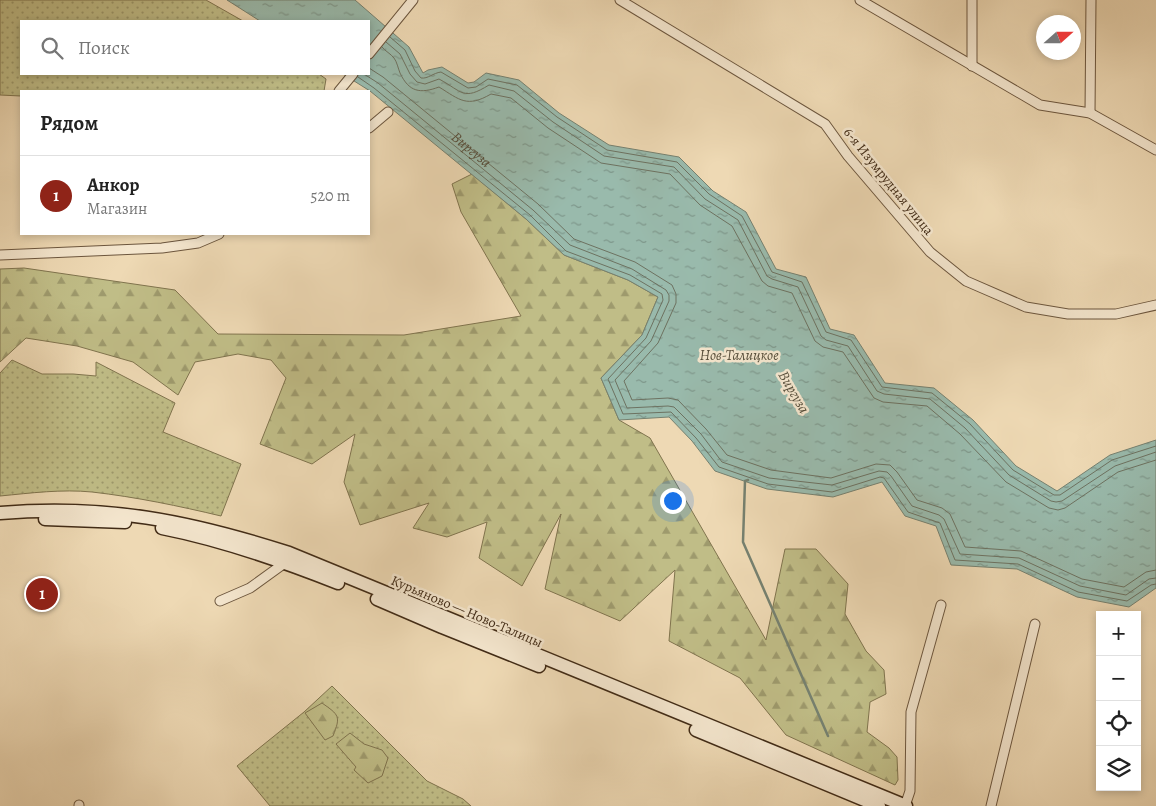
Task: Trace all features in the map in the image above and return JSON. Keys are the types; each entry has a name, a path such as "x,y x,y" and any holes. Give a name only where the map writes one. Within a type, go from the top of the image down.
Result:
{"main road":[{"name":"Курьяново — Ново-Талицы","path":"0,513 56,510 111,512 187,524 234,536 289,554 905,806"},
{"name":"Курьяново — Ново-Талицы","path":"0,522 55,519 138,524 233,544 286,562 879,806"}],"street":[{"name":"6-я Изумрудная улица","path":"620,0 825,124 848,156 930,252 966,281 1026,307 1068,314 1116,314 1156,305"},
{"path":"860,0 1040,105 1090,113 1156,150"},
{"path":"972,0 972,66"},
{"path":"1090,113 1091,0"},
{"path":"370,53 410,3"},
{"path":"342,88 352,75"},
{"path":"370,127 388,112"},
{"path":"0,255 162,248 198,243 217,235"},
{"path":"220,601 250,588 286,562"},
{"path":"905,806 910,791 911,712 941,605"},
{"path":"991,806 1035,624"}],"green space":[{"path":"0,0 206,0 241,20 20,20 20,75 320,75 326,79 324,90 20,90 20,96 0,95"},
{"path":"472,174 526,219 564,255 628,280 658,297 642,335 601,378 619,420 650,438 766,640 785,549 816,549 848,584 845,614 866,651 884,670 886,694 870,702 867,732 889,748 897,757 898,780 895,785 786,735 740,678 669,641 675,570 620,621 545,589 561,514 522,586 479,558 487,522 447,537 413,528 429,503 360,525 344,482 355,434 312,464 260,444 286,378 271,360 238,354 195,362 178,395 133,362 77,346 26,338 0,362 0,269 24,268 175,290 218,334 404,335 521,316 461,212 452,184"},
{"path":"12,360 42,374 96,376 96,362 175,403 163,432 241,464 221,516 125,496 81,491 0,496 0,373"},
{"path":"332,686 427,781 463,799 471,806 270,806 237,766 304,712"},
{"path":"322,703 335,713 338,720 333,736 325,740 305,713"},
{"path":"350,733 364,744 382,750 388,758 382,776 368,783 354,770 356,767 336,744"}],"water":[{"name":"Нов-Талицкое","path":"227,0 355,0 409,47 423,73 442,67 468,83 474,82 486,73 519,80 559,113 609,145 679,157 713,191 746,212 776,269 806,277 830,329 854,335 885,383 934,388 973,420 1016,466 1057,491 1110,455 1156,440 1156,588 1129,607 1077,597 1017,569 951,565 936,526 905,516 882,482 833,497 767,489 715,471 692,441 669,417 619,420 601,378 642,335 658,297 628,280 564,255 526,219 370,90 345,75 370,75 370,20 258,20"}],"waterway":[{"path":"748,480 745,481 743,542 828,736"}],"place":[{"name":"Анкор","path":"42,594"}],"water label":[{"name":"Виргуза","path":"477,143"},
{"name":"Виргуза","path":"794,392"}]}
